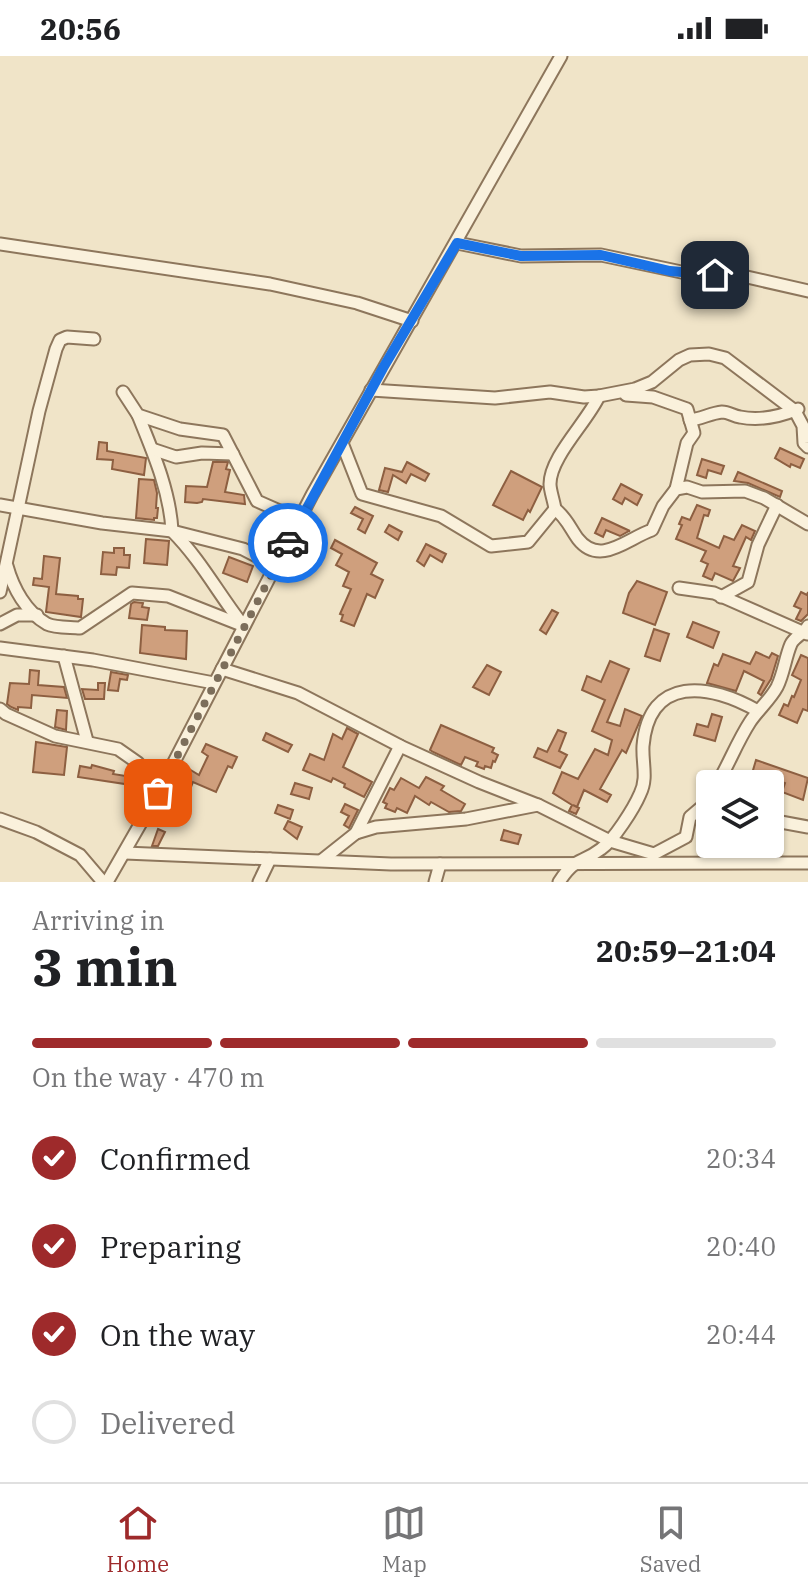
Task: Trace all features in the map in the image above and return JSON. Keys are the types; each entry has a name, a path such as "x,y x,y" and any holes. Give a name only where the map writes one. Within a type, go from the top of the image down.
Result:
{"street":[{"path":"0,819 36,832 80,855 105,882 158,793 371,390 561,56"},
{"path":"457,243 521,256 601,255 670,271 747,277 808,291"},
{"path":"0,244 270,284 357,303 412,321"},
{"path":"94,339 67,337 60,340 56,349 18,510 5,544 12,586 49,625 80,628 132,593 168,596 244,626"},
{"path":"618,394 652,382 690,355 709,354 725,358 798,409 804,443 808,447"},
{"path":"371,390 495,398 550,392 584,397 618,394 653,397 687,409 694,433 687,443 676,489 663,506 652,530 636,535 617,548 599,552 583,545 563,514 555,509 549,483 563,448 590,416 599,396"},
{"path":"123,392 138,415 152,449 171,514 172,531 193,552 244,626"},
{"path":"690,420 706,418 717,412 741,418 781,416 798,409"},
{"path":"138,415 180,429 223,435 257,501 300,520"},
{"path":"342,443 362,494 441,516 491,546 528,542 555,509"},
{"path":"152,449 176,457 202,453 233,454"},
{"path":"676,489 745,491 777,505 808,524"},
{"path":"0,505 102,523 172,531 243,549 276,566"},
{"path":"721,597 748,582 758,545 777,505"},
{"path":"0,592 6,563"},
{"path":"679,588 721,597 807,631"},
{"path":"0,624 17,615 37,615"},
{"path":"724,770 734,748 775,690 787,665 791,644 797,636 807,631"},
{"path":"0,648 154,670 214,683"},
{"path":"64,656 87,741"},
{"path":"222,669 298,693 400,746 538,805 610,841 654,854 686,837 690,817 696,813"},
{"path":"559,882 570,865 601,850 610,841 640,794 645,778 643,747 649,715 666,696 681,691 708,691 742,701 758,711"},
{"path":"0,709 55,736 118,749 138,763 158,793"},
{"path":"356,833 400,746"},
{"path":"322,860 356,833 376,827 466,819 538,805"},
{"path":"784,823 808,827"},
{"path":"125,853 440,864 808,863"},
{"path":"259,882 270,859"},
{"path":"435,882 440,864"}],"building":[{"path":"99,442 107,443 107,451 146,458 144,475 112,469 113,460 97,459"},
{"path":"780,448 804,459 800,468 791,464 790,467 775,458"},
{"path":"702,459 724,466 721,474 708,470 706,478 697,475"},
{"path":"213,462 228,462 226,469 230,470 225,492 244,495 245,504 203,499 197,503 185,502 186,486 207,487"},
{"path":"407,462 429,474 425,481 411,474 406,483 393,475 388,492 379,490 385,468 402,472"},
{"path":"511,471 542,487 523,520 493,505"},
{"path":"738,472 782,491 780,497 748,483 734,481"},
{"path":"139,479 154,480 158,508 154,520 136,518"},
{"path":"621,484 642,495 637,505 625,498 622,504 613,499"},
{"path":"697,505 710,510 708,516 704,515 697,538 719,548 724,536 734,540 742,525 755,531 751,540 746,537 733,566 740,568 733,581 715,573 712,580 703,576 708,564 701,561 706,551 676,539 682,517 690,520"},
{"path":"355,507 373,516 365,533 358,529 363,519 351,513"},
{"path":"602,518 630,531 620,536 606,530 603,537 595,533"},
{"path":"389,525 402,532 398,540 385,532"},
{"path":"146,539 169,541 167,565 144,563"},
{"path":"335,540 377,563 371,574 383,580 375,598 367,594 354,626 341,621 343,615 340,614 351,589 343,586 349,572 336,565 342,554 331,548"},
{"path":"426,544 446,554 442,562 430,555 424,566 417,561"},
{"path":"114,548 124,548 124,555 130,555 129,568 117,567 116,575 101,574 103,552 114,553"},
{"path":"44,556 60,558 56,594 83,599 81,617 46,612 49,587 33,585 34,578 42,579"},
{"path":"229,557 253,566 247,582 223,573"},
{"path":"637,581 667,592 655,625 623,613 629,593"},
{"path":"801,592 807,595 808,592 808,614 801,621 796,619 801,609 794,606"},
{"path":"134,602 143,603 142,607 149,608 147,620 129,618"},
{"path":"552,610 558,613 546,634 540,630"},
{"path":"693,622 719,632 713,648 687,637"},
{"path":"142,625 187,631 186,659 140,653"},
{"path":"654,629 669,634 660,661 645,656"},
{"path":"756,652 769,658 772,653 778,656 771,679 761,695 758,693 764,681 744,671 736,691 707,683 714,664 718,666 723,654 750,664"},
{"path":"801,655 808,658 808,711 803,709 797,723 779,715 784,704 788,706 794,697 801,680 792,675"},
{"path":"610,661 629,669 607,722 620,726 625,709 642,716 626,753 622,750 600,789 611,795 607,802 584,790 576,814 569,811 572,805 553,793 562,772 578,779 595,749 608,755 612,740 592,731 605,700 582,690 587,676 601,682"},
{"path":"487,665 501,672 489,695 473,687"},
{"path":"30,670 39,671 38,685 64,687 67,698 32,695 31,708 18,707 18,710 7,704 10,683 29,684"},
{"path":"111,672 128,675 127,680 120,679 118,691 108,690"},
{"path":"98,683 105,683 104,699 85,699 82,689 98,690"},
{"path":"57,710 67,711 66,730 55,727"},
{"path":"712,714 722,717 715,741 694,735 697,724 708,727"},
{"path":"441,725 494,748 492,752 498,755 491,768 476,766 478,762 465,757 461,765 430,750"},
{"path":"347,728 358,734 343,767 372,782 364,797 333,778 331,782 303,770 310,754 324,760 333,734 342,739"},
{"path":"558,730 566,733 559,751 567,755 560,768 534,757 538,748 547,752"},
{"path":"266,733 292,745 288,752 263,740"},
{"path":"36,742 67,747 64,775 33,772"},
{"path":"206,744 237,757 232,768 228,766 216,792 193,782 189,792 183,789 186,780 183,779 189,769 199,775 208,756 202,752"},
{"path":"756,760 808,778 803,800 784,793 784,770 753,770"},
{"path":"92,765 126,776 125,784 78,777 80,766 91,768"},
{"path":"426,777 444,786 441,790 465,804 461,811 449,812 415,796 407,813 397,808 395,812 385,808 387,804 383,802 390,788 394,790 401,778 419,788"},
{"path":"295,783 312,788 309,799 291,794"},
{"path":"345,804 358,810 349,828 344,825 349,816 341,812"},
{"path":"278,805 293,810 290,819 275,813"},
{"path":"288,821 302,827 297,839 284,829"},
{"path":"158,829 165,832 158,846 152,846"},
{"path":"504,830 521,835 518,844 501,840"}],"way so far":[{"path":"158,793 288,543"}],"route":[{"path":"288,543 383,368 457,243 521,256 601,255 670,271 715,275"}]}
